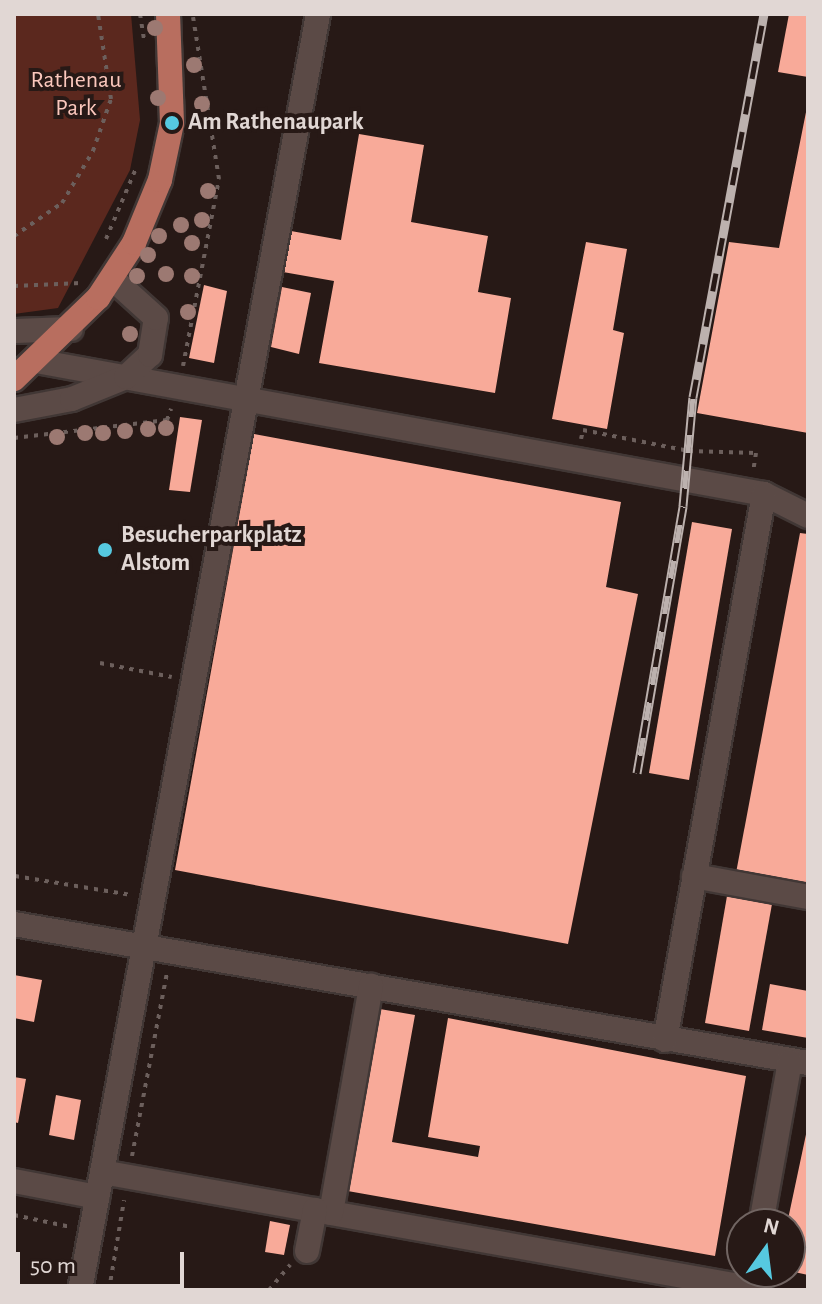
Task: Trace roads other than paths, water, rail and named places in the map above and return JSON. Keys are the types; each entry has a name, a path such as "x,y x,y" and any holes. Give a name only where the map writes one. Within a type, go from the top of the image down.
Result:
{"main road":[{"path":"14,379 71,329 113,279 160,180 174,86 169,17"}],"street":[{"path":"80,1290 140,945 318,14"},
{"path":"14,410 72,399 126,377 150,355 156,318 113,279"},
{"path":"14,331 71,329"},
{"path":"36,361 757,493 808,516"},
{"path":"665,1040 757,493"},
{"path":"694,876 808,897"},
{"path":"14,924 799,1063 765,1208"},
{"path":"307,1251 323,1212 371,985"},
{"path":"102,1172 726,1280"},
{"path":"14,1181 97,1197"}],"railway":[{"path":"637,773 683,506 693,397 764,14"}],"place":[{"name":"Am Rathenaupark","path":"172,123"},
{"name":"Besucherparkplatz Alstom","path":"105,550"}],"park label":[{"name":"Rathenau Park","path":"76,95"}]}
